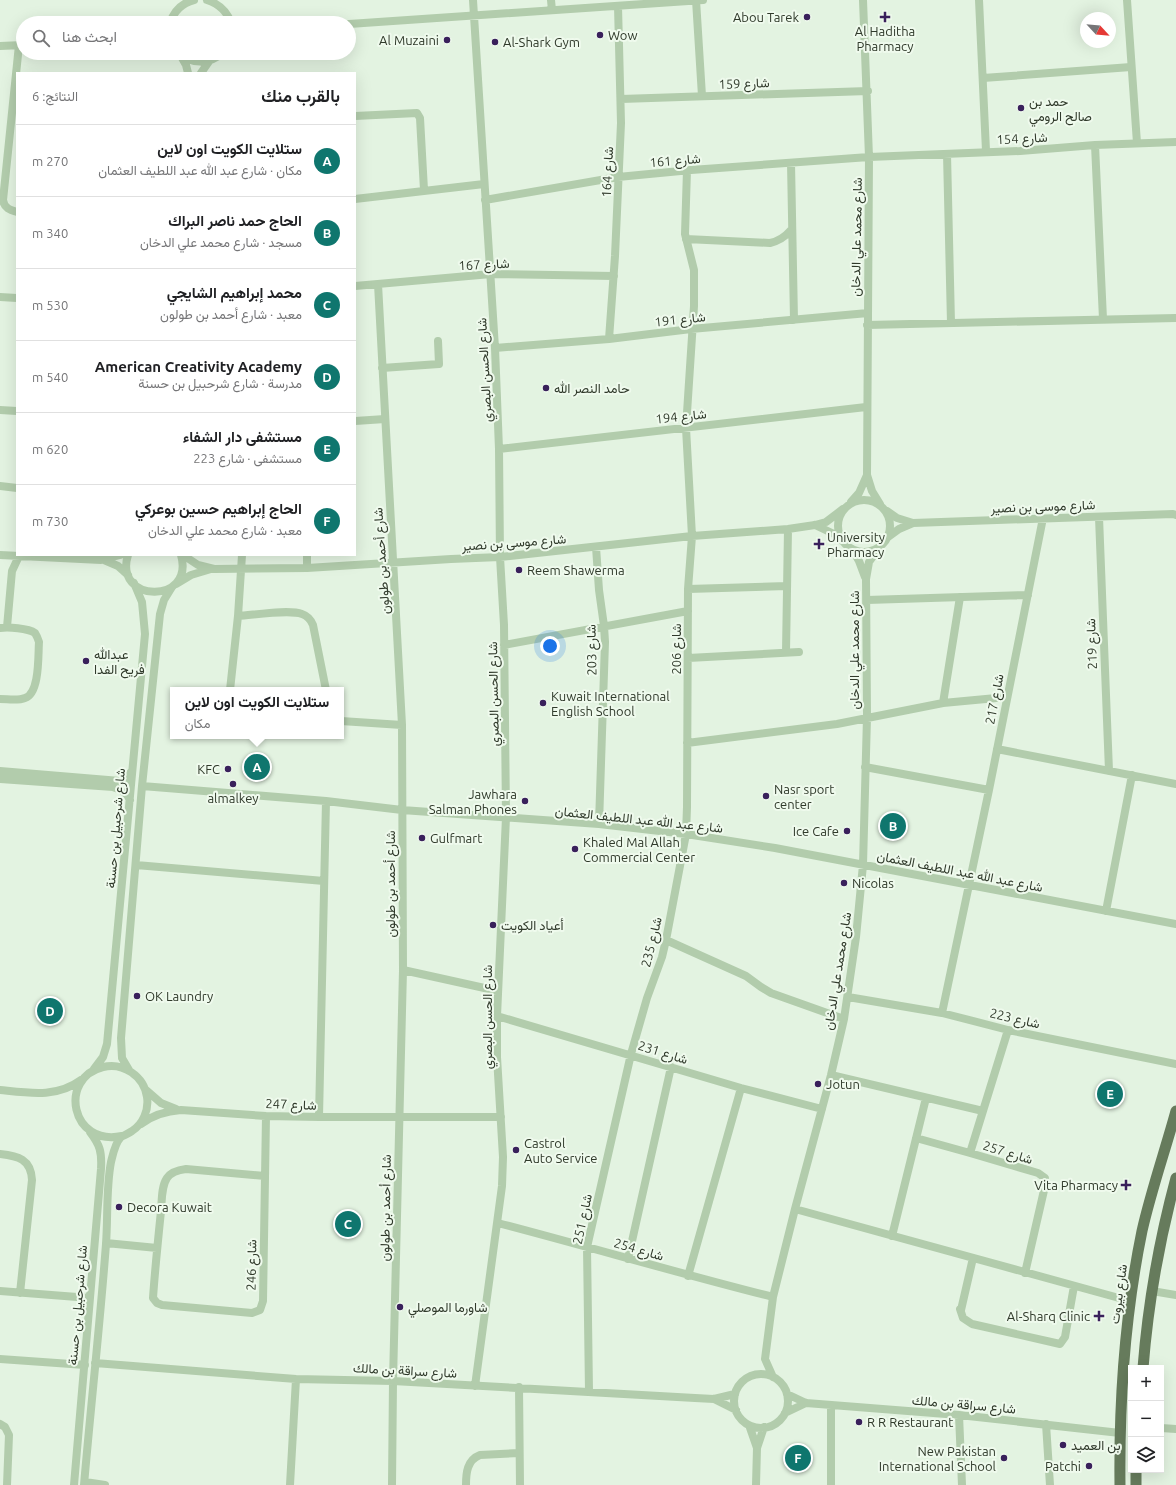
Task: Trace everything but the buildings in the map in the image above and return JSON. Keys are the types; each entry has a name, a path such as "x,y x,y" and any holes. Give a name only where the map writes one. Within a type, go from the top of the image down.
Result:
{"main road":[{"name":"شارع بيروت","path":"1120,1485 1120,1432 1123,1368 1130,1301 1144,1225 1176,1111"},
{"path":"1143,1365 1152,1291 1165,1218 1176,1178"},
{"path":"1136,1473 1136,1485"}],"street":[{"path":"209,0 219,5 226,16"},
{"name":"شارع الحسن البصري","path":"473,0 495,348 499,449 500,557 504,645 506,817 497,1016 497,1057 501,1117 502,1186 475,1386"},
{"path":"551,0 552,10"},
{"path":"696,0 702,96"},
{"path":"356,23 703,0"},
{"name":"شارع محمد علي الدخان","path":"864,0 869,157 866,407 867,475 874,496 880,504"},
{"path":"979,0 986,151"},
{"path":"1127,0 1137,143"},
{"path":"174,16 178,9 190,1"},
{"name":"شارع 164","path":"609,339 614,276 621,123 618,6"},
{"path":"0,46 16,45"},
{"path":"19,72 20,60"},
{"path":"184,60 188,72"},
{"path":"192,60 210,60"},
{"path":"202,72 210,60"},
{"path":"983,78 1131,67"},
{"name":"شارع 159","path":"620,99 868,91"},
{"path":"16,100 3,200 7,208 16,212"},
{"path":"356,116 417,113 420,118 424,190"},
{"name":"شارع 154","path":"869,157 986,151 1020,151 1095,145 1176,142"},
{"path":"1095,145 1103,320"},
{"path":"947,154 951,323"},
{"name":"شارع 161","path":"485,200 618,177 687,170 869,157"},
{"path":"791,163 791,230 794,320"},
{"name":"شارع 206","path":"686,834 688,589 692,536 686,428 691,329 694,306 694,270 686,239 687,170"},
{"path":"356,199 484,184"},
{"path":"686,239 770,243 785,237 791,230"},
{"name":"شارع 167","path":"356,286 491,274 614,276"},
{"name":"شارع أحمد بن طولون","path":"378,284 402,725 403,970 393,1381 392,1485"},
{"path":"0,297 16,298"},
{"name":"شارع 191","path":"495,348 609,339 691,329 868,312"},
{"path":"867,325 1176,318"},
{"path":"382,368 439,364 438,341"},
{"name":"شارع 194","path":"499,449 866,407"},
{"path":"0,410 16,411"},
{"path":"356,421 385,419"},
{"name":"شارع محمد علي الدخان","path":"846,506 859,493 867,475"},
{"path":"0,486 16,488"},
{"path":"815,525 834,534 848,547 859,552 868,552 879,548 888,537 891,528 890,519 880,504 873,500 865,499 856,500 846,506 840,516 838,531 848,547"},
{"name":"شارع موسى بن نصير","path":"184,556 198,565 214,568 307,568 451,558 500,557 596,548 692,536 788,529 815,525 832,519 846,506"},
{"name":"شارع موسى بن نصير","path":"886,511 897,518 913,523 1175,514"},
{"name":"شارع 219","path":"1099,517 1109,771"},
{"name":"شارع 217","path":"942,1013 970,886 1043,518"},
{"name":"شارع موسى بن نصير","path":"888,537 898,529 913,523"},
{"path":"786,652 788,529"},
{"name":"شارع محمد علي الدخان","path":"848,547 859,561 866,578"},
{"name":"شارع 203","path":"596,548 599,590 604,626 599,824"},
{"name":"شارع محمد علي الدخان","path":"754,1375 765,1359 773,1297 831,1075 848,997 857,930 863,865 867,717 866,578 869,562 879,548"},
{"path":"0,555 16,556"},
{"path":"0,699 27,698 32,693 36,683 39,642 37,636 30,630 4,627 12,572 19,556 101,560 118,566 132,582"},
{"path":"101,560 116,556"},
{"path":"128,556 126,567 132,582"},
{"name":"شارع شرحبيل بن حسنة","path":"128,1070 122,1058 121,1038 142,786 160,614 164,600 182,571 182,556"},
{"path":"230,687 238,616 242,556"},
{"path":"307,556 307,568"},
{"name":"شارع موسى بن نصير","path":"132,582 141,589 154,592 164,591 197,573 214,568"},
{"name":"شارع شرحبيل بن حسنة","path":"90,1074 103,1058 107,1044 145,634 142,602 132,582"},
{"path":"688,589 787,586"},
{"path":"867,600 1028,595"},
{"path":"943,703 960,597"},
{"path":"504,645 688,611"},
{"path":"238,616 295,612 307,616 313,625 325,687"},
{"path":"688,658 799,652"},
{"path":"687,743 837,724 943,703 1007,697"},
{"path":"344,721 402,725"},
{"path":"996,749 1176,784"},
{"path":"865,767 989,790"},
{"path":"0,771 120,781 125,779 133,770"},
{"path":"1106,911 1132,775"},
{"path":"0,779 113,787 128,794 130,800"},
{"name":"شارع عبد الله عبد اللطيف العثمان","path":"142,786 326,801 402,810 599,824 686,834 775,848 1176,924"},
{"path":"319,1118 326,801"},
{"name":"شارع 235","path":"631,1054 647,998 662,957 686,834"},
{"path":"136,865 324,881"},
{"path":"666,940 746,976 771,993 844,1019"},
{"path":"403,970 498,991"},
{"name":"شارع 223","path":"848,997 942,1013 1008,1030 1176,1064"},
{"name":"شارع 231","path":"497,1016 631,1054 742,1088 822,1109"},
{"path":"970,1153 1008,1030"},
{"name":"شارع 251","path":"589,1391 587,1247 631,1054"},
{"path":"0,1090 38,1094 53,1092 75,1085 90,1074 104,1067 116,1066 128,1070 139,1078 145,1089 147,1103 146,1109 144,1116 137,1127 122,1136 108,1138 89,1130 81,1121 75,1103 80,1085 90,1074"},
{"path":"628,1258 672,1067"},
{"path":"831,1075 983,1111"},
{"path":"688,1276 742,1088"},
{"name":"شارع 247","path":"145,1089 161,1103 181,1110"},
{"path":"892,1236 926,1098"},
{"name":"شارع 247","path":"137,1127 158,1114 181,1110 319,1118 501,1117"},
{"name":"شارع 246","path":"157,1248 153,1298 157,1303 162,1305 252,1313 260,1310 263,1301 266,1116"},
{"name":"شارع شرحبيل بن حسنة","path":"74,1485 102,1154 97,1141 89,1130"},
{"name":"شارع شرحبيل بن حسنة","path":"84,1484 106,1243 110,1169 113,1153 122,1136"},
{"name":"شارع 257","path":"916,1138 1038,1174 1045,1178 1046,1186 1026,1272"},
{"path":"0,1154 22,1159 28,1164 32,1171 20,1293"},
{"path":"106,1243 157,1248 163,1187 167,1177 178,1170 186,1169 265,1176"},
{"path":"795,1209 1130,1301"},
{"name":"شارع 254","path":"498,1223 628,1258 688,1276 773,1297"},
{"path":"973,1258 961,1310 960,1309 963,1318 972,1324 1060,1344 1065,1337 1074,1286"},
{"path":"0,1291 90,1298"},
{"path":"1152,1291 1176,1295"},
{"path":"0,1359 85,1365"},
{"path":"765,1359 773,1377"},
{"name":"شارع سراقة بن مالك","path":"95,1363 296,1379 393,1381 519,1387 714,1399 735,1394"},
{"path":"763,1374 773,1377 781,1383 787,1394 788,1402 785,1413 779,1421 764,1428 749,1425 741,1419 736,1410 735,1394 743,1381 754,1375 763,1374"},
{"path":"290,1485 296,1379"},
{"path":"519,1387 520,1485"},
{"name":"شارع سراقة بن مالك","path":"787,1394 806,1404"},
{"name":"شارع سراقة بن مالك","path":"714,1399 736,1410"},
{"name":"شارع سراقة بن مالك","path":"785,1413 806,1404 831,1404 959,1415 1120,1432"},
{"path":"831,1404 831,1485"},
{"path":"959,1415 962,1485"},
{"path":"1046,1424 1050,1485"},
{"path":"749,1425 757,1448"},
{"path":"3,1426 9,1434 7,1485"},
{"path":"756,1485 757,1448 764,1428"},
{"path":"1164,1428 1176,1428"},
{"path":"466,1485 467,1468 471,1461 480,1455 519,1453"},
{"path":"84,1484 105,1485"}],"place":[{"name":"Abou Tarek","path":"807,17"},
{"name":"Al Haditha Pharmacy","path":"885,17"},
{"name":"Wow","path":"600,35"},
{"name":"Al Muzaini","path":"447,40"},
{"name":"Al-Shark Gym","path":"495,42"},
{"name":"حمد بن صالح الرومي","path":"1021,108"},
{"name":"حامد النصر الله","path":"546,388"},
{"name":"University Pharmacy","path":"819,544"},
{"name":"Reem Shawerma","path":"519,570"},
{"name":"عبدالله فريح الفدا","path":"86,661"},
{"name":"Kuwait International English School","path":"543,703"},
{"name":"ستلايت الكويت اون لاين","path":"257,767"},
{"name":"KFC","path":"228,769"},
{"name":"almalkey","path":"233,784"},
{"name":"Nasr sport center","path":"766,796"},
{"name":"Jawhara Salman Phones","path":"525,801"},
{"name":"الحاج حمد ناصر البراك","path":"893,826"},
{"name":"Ice Cafe","path":"847,831"},
{"name":"Gulfmart","path":"422,838"},
{"name":"Khaled Mal Allah Commercial Center","path":"575,849"},
{"name":"Nicolas","path":"844,883"},
{"name":"أعياد الكويت","path":"493,925"},
{"name":"OK Laundry","path":"137,996"},
{"name":"American Creativity Academy","path":"50,1011"},
{"name":"Jotun","path":"818,1084"},
{"name":"مستشفى دار الشفاء","path":"1110,1094"},
{"name":"Castrol Auto Service","path":"516,1150"},
{"name":"Vita Pharmacy","path":"1126,1185"},
{"name":"Decora Kuwait","path":"119,1207"},
{"name":"محمد إبراهيم الشايجي","path":"348,1224"},
{"name":"شاورما الموصلي","path":"400,1307"},
{"name":"Al-Sharq Clinic","path":"1099,1316"},
{"name":"R R Restaurant","path":"859,1422"},
{"name":"بن العميد","path":"1063,1445"},
{"name":"الحاج إبراهيم حسين بوعركي","path":"798,1458"},
{"name":"New Pakistan International School","path":"1004,1458"},
{"name":"Patchi","path":"1089,1466"}]}
